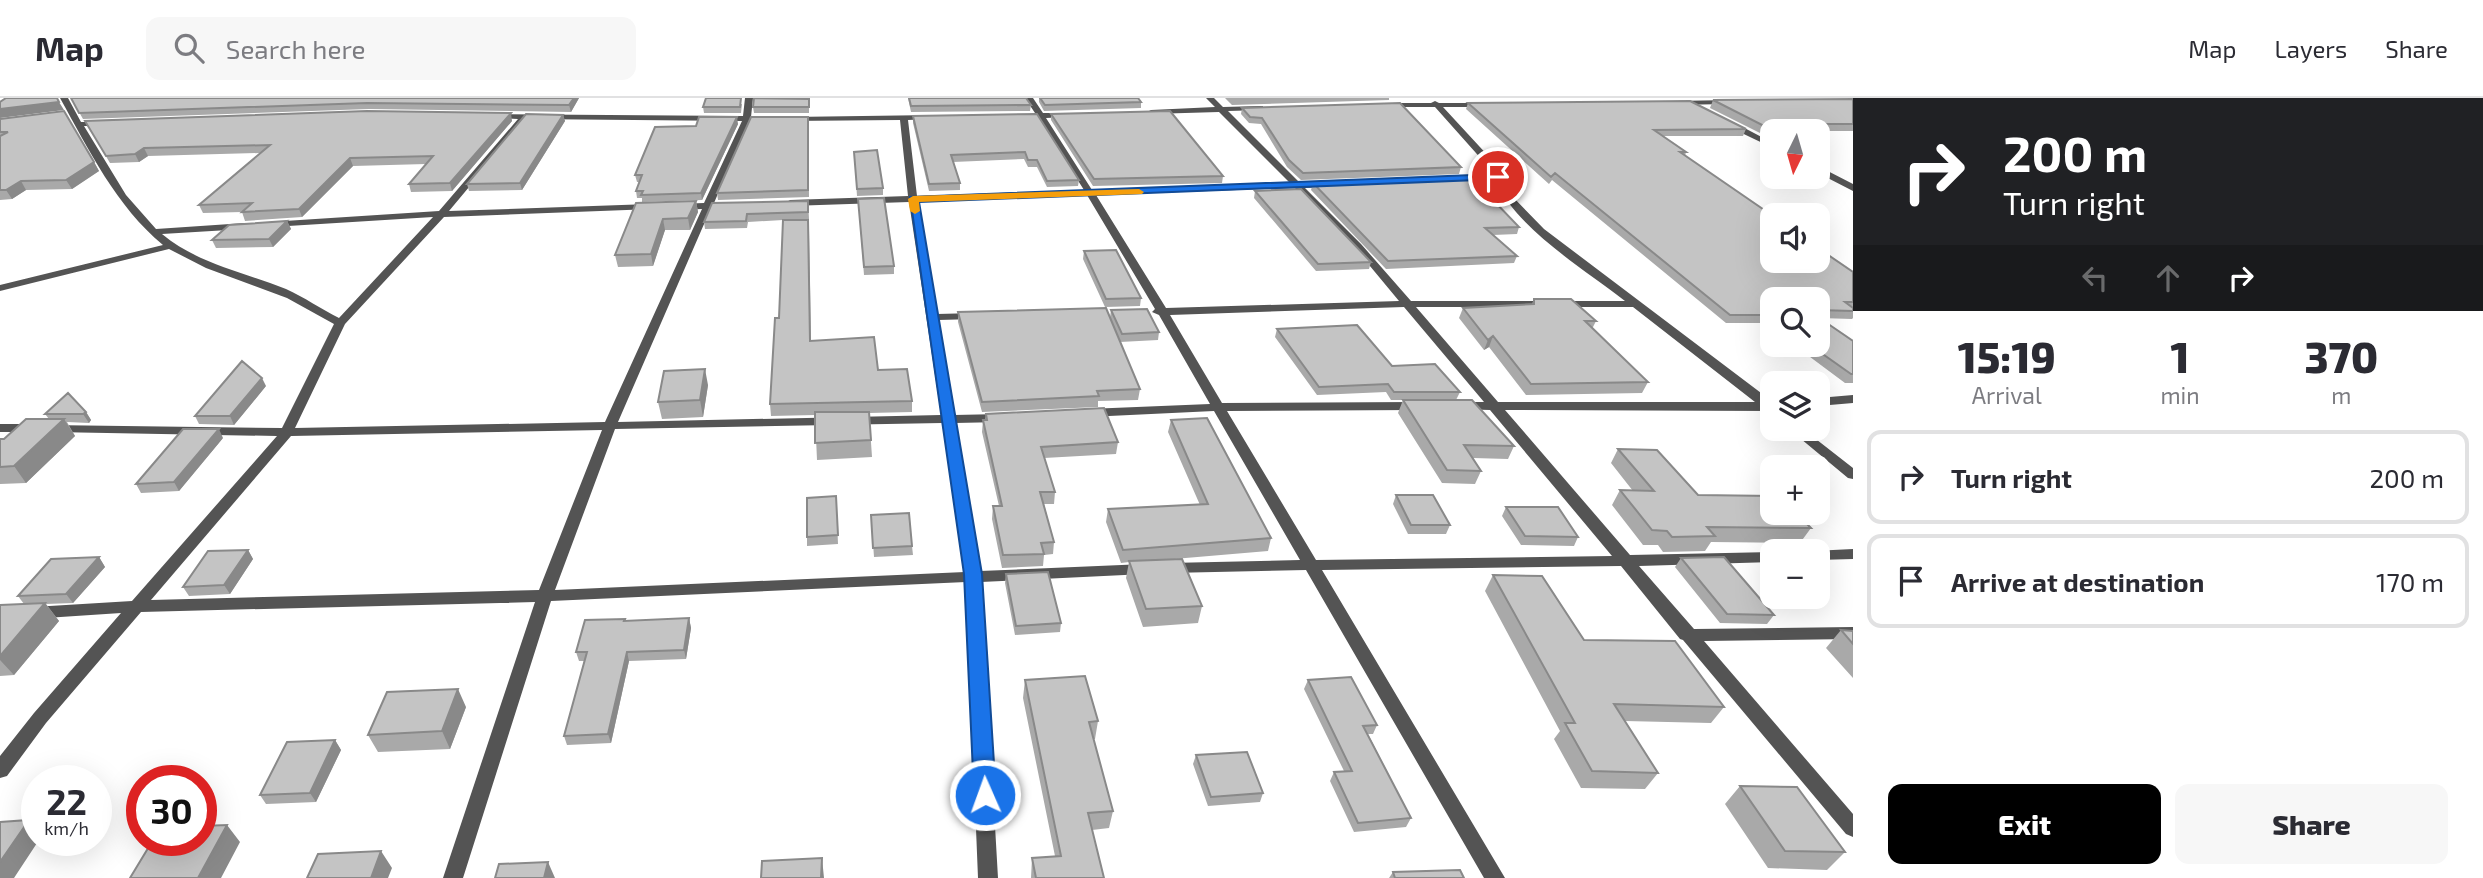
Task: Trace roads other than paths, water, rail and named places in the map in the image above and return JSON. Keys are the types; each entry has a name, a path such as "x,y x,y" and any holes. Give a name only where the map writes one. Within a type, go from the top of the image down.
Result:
{"street":[{"path":"64,98 139,217 170,246 210,265 287,293 340,323"},
{"path":"453,878 545,596 610,425 747,118 748,98"},
{"path":"1029,98 1091,194 1156,312 1219,407 1495,878"},
{"path":"1210,98 1358,246 1686,635 1853,828"},
{"path":"1429,98 1439,105 1498,177 1506,195 1541,231 1632,304 1760,400"},
{"path":"1679,98 1708,112"},
{"path":"1661,103 1742,102"},
{"path":"1372,105 1499,105"},
{"path":"1138,113 1273,108"},
{"path":"61,115 73,114"},
{"path":"1015,116 1082,114"},
{"path":"482,116 772,119"},
{"path":"0,770 40,718 286,432 340,323 442,214 524,116"},
{"path":"904,117 913,199 973,574 988,878"},
{"path":"784,119 940,117"},
{"path":"1718,117 1760,139"},
{"path":"79,124 121,123"},
{"path":"1830,176 1853,188"},
{"path":"1445,179 1498,177"},
{"path":"776,204 1337,184"},
{"path":"264,225 442,214 735,205"},
{"path":"155,232 250,226"},
{"path":"0,288 170,246"},
{"path":"1156,312 1406,304 1632,304"},
{"path":"932,317 987,316"},
{"path":"1830,401 1853,399"},
{"path":"1070,414 1219,407 1492,405 1760,408"},
{"path":"0,428 286,432 1016,417"},
{"path":"1810,441 1853,475"},
{"path":"1830,555 1853,554"},
{"path":"0,615 138,606 545,596 973,574 1311,564 1624,562 1760,557"},
{"path":"1686,635 1853,632"}]}
